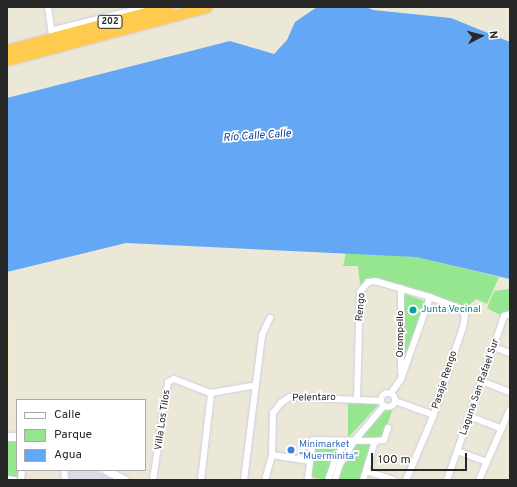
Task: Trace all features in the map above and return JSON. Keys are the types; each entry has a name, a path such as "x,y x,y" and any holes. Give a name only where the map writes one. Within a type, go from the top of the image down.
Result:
{"highway":[{"name":"202","path":"7,60 54,40 168,7"},
{"name":"202","path":"7,50 206,7"}],"main road":[{"path":"108,471 124,480"}],"street":[{"path":"48,7 54,40 146,7"},
{"name":"Rengo","path":"357,398 360,292 368,282 375,281 430,298"},
{"name":"Orompello","path":"400,379 401,288"},
{"name":"Orompello","path":"334,480 340,464 354,440 383,403 383,395 391,393 400,379 430,298"},
{"name":"Pasaje Rengo","path":"406,480 434,415 465,320 464,315 459,308 430,298"},
{"name":"Laguna San Rafael Sur","path":"447,480 494,346 507,315"},
{"path":"244,480 262,335 270,318"},
{"path":"494,346 510,353"},
{"name":"Villa Los Tilos","path":"152,480 168,382 174,379 211,393"},
{"path":"481,382 510,392"},
{"path":"201,480 211,393 251,386"},
{"path":"391,393 395,401 434,415"},
{"name":"Pelentaro","path":"265,480 272,455 273,413 290,397 357,398 383,403"},
{"name":"Orompello","path":"383,403 391,406 395,401"},
{"path":"479,480 510,409"},
{"path":"469,416 501,428"},
{"path":"310,480 308,478 313,440 354,440 375,442 384,440 388,428"},
{"path":"328,480 335,460 348,440"},
{"path":"363,480 375,442"},
{"path":"457,451 487,462"},
{"path":"272,455 310,462"},
{"path":"366,471 394,480"},
{"path":"7,479 14,480"}],"shaded area":[{"path":"7,322 10,322 8,427 7,427"},
{"path":"69,471 96,471 112,479 69,480"}],"green space":[{"path":"346,252 416,257 499,277 487,304 476,299 466,308 374,278 360,285 358,266 343,266"},
{"path":"510,289 510,310 500,315 487,308 494,291"},
{"path":"406,294 426,302 404,358 403,297"},
{"path":"348,402 379,404 348,438"},
{"path":"393,408 383,437 364,438 362,435 385,409"},
{"path":"7,438 16,438 16,471 20,471 17,478 7,476"},
{"path":"315,442 343,443 327,480 311,477"},
{"path":"355,443 373,443 360,480 337,480"}],"water":[{"name":"Río Calle Calle","path":"317,7 366,7 373,10 451,18 510,42 510,279 416,257 126,243 7,272 7,98 230,41 274,54 287,40 295,22"}],"place":[{"name":"Junta Vecinal","path":"413,310"},
{"name":"Minimarket \"Muerminita\"","path":"291,450"}]}
